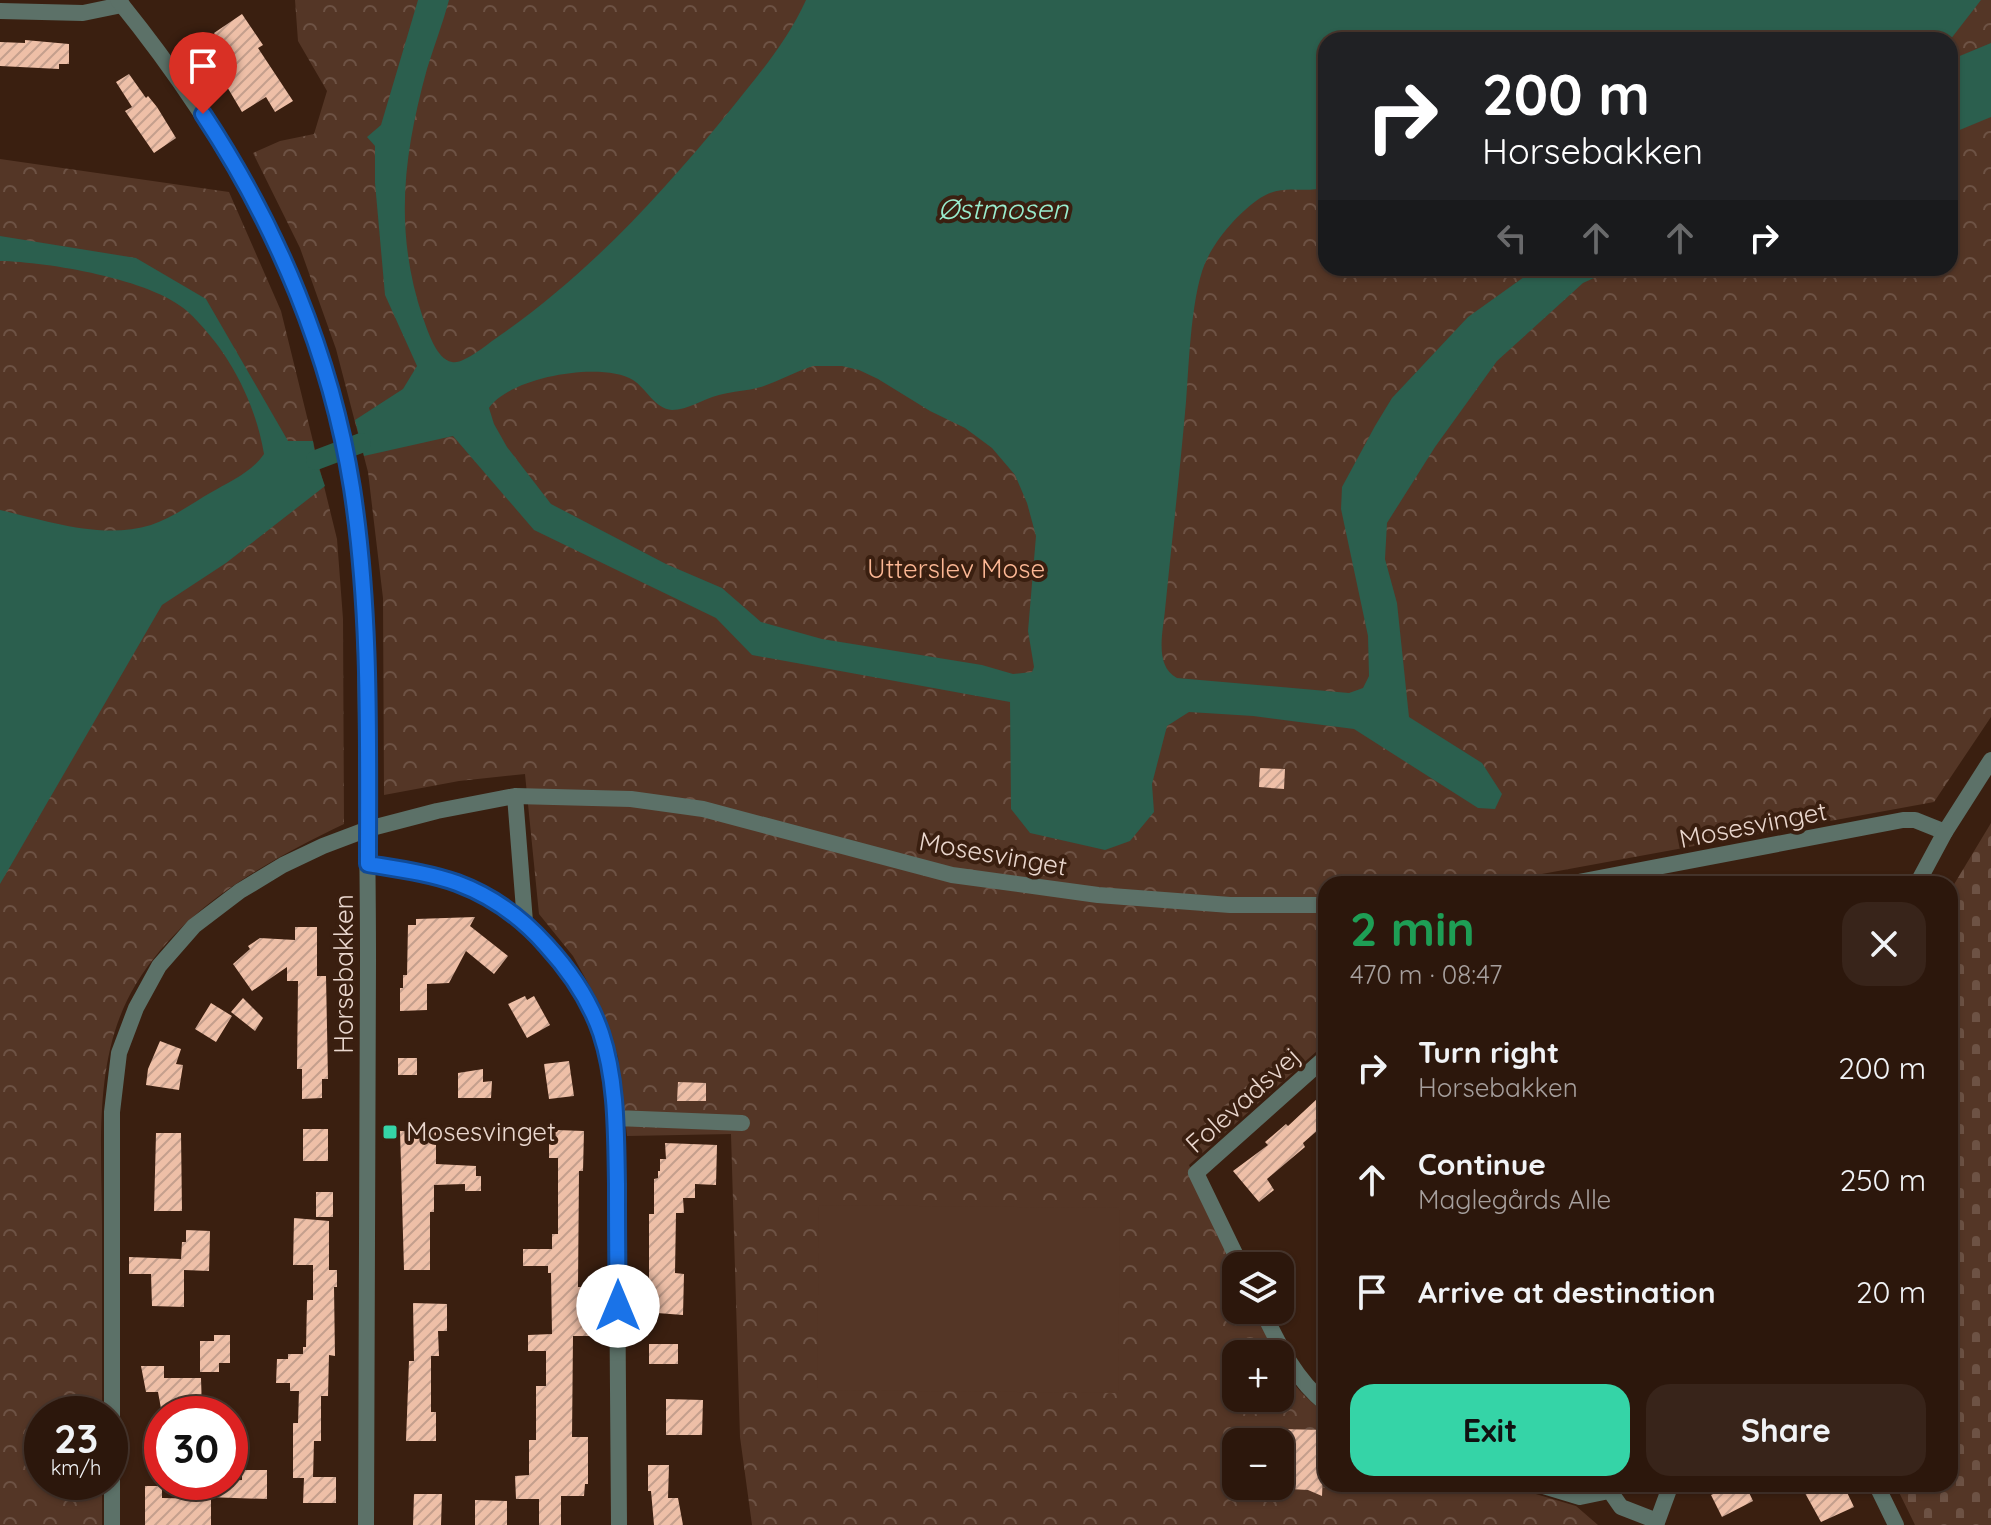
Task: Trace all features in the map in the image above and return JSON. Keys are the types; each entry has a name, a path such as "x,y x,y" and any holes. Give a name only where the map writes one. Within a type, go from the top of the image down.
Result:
{"street":[{"path":"0,11 83,13 120,3"},
{"name":"Horsebakken","path":"120,3 174,70 232,158 261,213 314,339 335,411 352,487 362,575 368,829 366,1525"},
{"path":"1921,876 1991,760"},
{"path":"515,796 525,922"},
{"name":"Mosesvinget","path":"112,1525 112,1112 119,1053 136,1008 159,966 194,926 240,891 283,865 368,829 437,811 515,796 631,799 703,809 952,875 1054,889 1230,905 1318,905"},
{"name":"Mosesvinget","path":"1617,876 1903,820 1915,820 1945,832"},
{"path":"368,864 458,884 488,898 525,922 558,958 601,1032 616,1118 619,1525"},
{"name":"Folevadsvej","path":"1234,1252 1196,1173 1318,1064"},
{"path":"616,1118 742,1123"},
{"path":"1269,1324 1285,1358 1318,1397"},
{"path":"1563,1492 1580,1497 1594,1492"},
{"path":"1610,1492 1621,1507 1656,1523 1668,1492"},
{"path":"1880,1492 1896,1525"}],"green space":[{"name":"Utterslev Mose","path":"295,0 1991,0 1991,717 1934,802 1531,876 1318,876 1318,1050 1189,1165 1229,1252 1222,1252 1222,1324 1263,1324 1270,1340 1222,1340 1222,1412 1294,1412 1294,1382 1318,1407 1318,1492 1529,1492 1576,1506 1598,1525 752,1525 740,1437 731,1134 627,1136 618,1057 599,1003 573,956 539,914 525,774 459,781 384,795 383,598 368,472 336,349 300,248 253,153 280,141 314,134 327,91 298,41"},
{"path":"0,159 229,192 281,311 337,539 343,619 344,824 284,854 202,909 155,956 122,1012 112,1041 102,1102 102,1396 24,1396 24,1500 102,1500 102,1525 0,1525"},
{"path":"1991,823 1991,1525 1915,1525 1899,1492 1958,1492 1958,878"},
{"path":"819,1205 1120,1208 1118,1393 817,1390"}],"water":[{"name":"Østmosen","path":"418,0 449,0 427,69 412,133 405,224 414,286 427,330 441,356 457,362 483,348 562,287 648,205 760,73 790,30 806,0 1981,0 1956,32 1318,32 1318,189 1283,190 1266,195 1249,206 1212,249 1202,271 1192,327 1162,638 1163,657 1170,673 1177,678 1349,693 1363,688 1369,676 1368,636 1341,509 1342,487 1375,426 1392,398 1468,317 1524,277 1598,276 1583,283 1497,361 1435,447 1387,523 1385,559 1397,603 1409,717 1482,763 1502,794 1495,809 1478,808 1354,729 1253,716 1189,712 1167,726 1152,784 1154,812 1130,841 1105,850 1030,833 1011,809 1010,702 752,655 716,618 534,530 453,436 364,456 355,420 403,389 417,366 385,295 375,183 375,146 367,137 381,125","holes":["813,366 842,366 859,370 965,428 992,448 1015,475 1036,536 1028,631 1034,667 1032,672 1013,674 982,665 822,639 761,622 722,588 666,564 551,504 507,447 489,408 516,388 557,375 579,372 618,374 633,380 661,406 672,410 719,395 761,387"]},
{"path":"1991,43 1991,117 1958,131 1958,57"},
{"path":"0,236 136,258 206,299 288,441 313,441 325,486 226,563 162,605 0,884 0,510 94,530 113,531 151,525 247,471 264,454 254,414 237,376 215,341 187,311 171,300 125,281 71,269 0,261"}],"building":[{"path":"242,14 263,45 258,48 293,101 275,112 266,97 242,112 220,75 236,66 214,33"},
{"path":"25,40 69,44 69,64 59,64 59,69 0,66 0,42 25,43"},
{"path":"129,74 146,98 148,96 157,107 176,138 154,153 125,111 132,107 116,82"},
{"path":"1260,768 1285,769 1284,789 1259,787"},
{"path":"475,917 470,926 508,956 494,974 466,951 449,983 427,984 427,1010 400,1011 400,988 403,988 403,975 407,975 408,925 416,925 416,919"},
{"path":"295,927 317,927 317,976 326,976 328,1079 322,1079 322,1098 302,1099 302,1069 297,1069 298,981 287,981 287,967 252,991 233,964 250,949 248,946 260,938 295,940"},
{"path":"525,996 527,1000 534,996 550,1025 527,1038 508,1004"},
{"path":"243,998 263,1018 255,1031 231,1012"},
{"path":"211,1003 232,1016 216,1042 195,1029"},
{"path":"160,1041 181,1049 176,1064 183,1065 179,1090 146,1085 148,1069"},
{"path":"398,1058 417,1058 417,1075 398,1075"},
{"path":"569,1061 574,1096 549,1099 544,1064"},
{"path":"483,1069 483,1082 492,1081 491,1098 458,1098 458,1073"},
{"path":"678,1082 706,1083 706,1101 677,1101"},
{"path":"1318,1098 1318,1130 1303,1143 1305,1147 1267,1179 1274,1190 1259,1202 1233,1171 1268,1145 1265,1142 1286,1124 1288,1126"},
{"path":"303,1129 328,1129 328,1161 303,1161"},
{"path":"400,1131 436,1132 436,1164 476,1166 476,1176 481,1176 481,1191 465,1191 465,1184 434,1185 434,1212 430,1212 430,1270 404,1270"},
{"path":"584,1131 583,1171 579,1171 578,1287 586,1287 586,1306 578,1306 601,1324 601,1336 573,1336 572,1437 588,1437 588,1484 585,1484 584,1496 561,1496 561,1525 539,1525 539,1499 516,1499 515,1476 529,1475 529,1440 536,1440 536,1386 546,1386 546,1351 528,1351 528,1335 552,1334 551,1273 548,1273 548,1266 523,1266 523,1249 552,1249 552,1234 558,1234 558,1158 549,1158 549,1132"},
{"path":"156,1133 181,1133 182,1211 154,1211"},
{"path":"665,1143 717,1145 716,1185 695,1184 695,1198 683,1198 684,1213 676,1213 675,1273 684,1274 683,1315 657,1313 657,1306 646,1306 649,1214 654,1214 654,1179 658,1178 660,1159 666,1159"},
{"path":"316,1192 333,1192 333,1217 316,1217"},
{"path":"294,1218 329,1221 329,1270 337,1270 337,1287 334,1287 335,1356 329,1355 328,1396 321,1396 321,1441 314,1441 313,1477 336,1477 336,1503 303,1503 304,1478 293,1478 293,1423 298,1423 299,1391 290,1391 290,1383 276,1383 277,1359 288,1359 288,1354 303,1354 303,1347 306,1347 307,1300 313,1300 313,1265 293,1265"},
{"path":"186,1230 210,1231 209,1271 184,1270 184,1307 152,1306 151,1274 129,1274 129,1257 181,1259"},
{"path":"413,1303 447,1304 447,1331 438,1331 439,1356 431,1356 431,1412 436,1412 436,1441 406,1441 409,1361 414,1361"},
{"path":"214,1335 230,1335 230,1363 219,1363 219,1372 200,1372 200,1341 214,1341"},
{"path":"649,1344 678,1344 678,1364 649,1364"},
{"path":"141,1366 164,1366 164,1378 201,1378 202,1396 159,1396 158,1392 146,1392"},
{"path":"666,1399 703,1400 702,1435 666,1435"},
{"path":"1294,1429 1318,1430 1318,1492 1322,1492 1322,1496 1308,1490 1294,1489"},
{"path":"648,1465 669,1465 668,1498 678,1498 683,1525 654,1525 651,1491 648,1491"},
{"path":"248,1470 267,1470 267,1499 248,1498"},
{"path":"1717,1492 1749,1492 1753,1501 1722,1517 1711,1495"},
{"path":"1804,1492 1847,1492 1854,1507 1821,1522"},
{"path":"414,1494 442,1494 441,1525 413,1525"},
{"path":"145,1500 211,1500 211,1525 145,1525"},
{"path":"475,1500 507,1501 507,1525 475,1525"}],"waterway":[{"path":"316,460 361,443"}],"place":[{"name":"Mosesvinget","path":"390,1132"}],"route":[{"path":"203,114 232,158 287,269 314,339 335,411 352,487 362,575 365,640 368,864 458,884 488,898 525,922 558,958 582,994 601,1032 616,1118 618,1306"}]}
